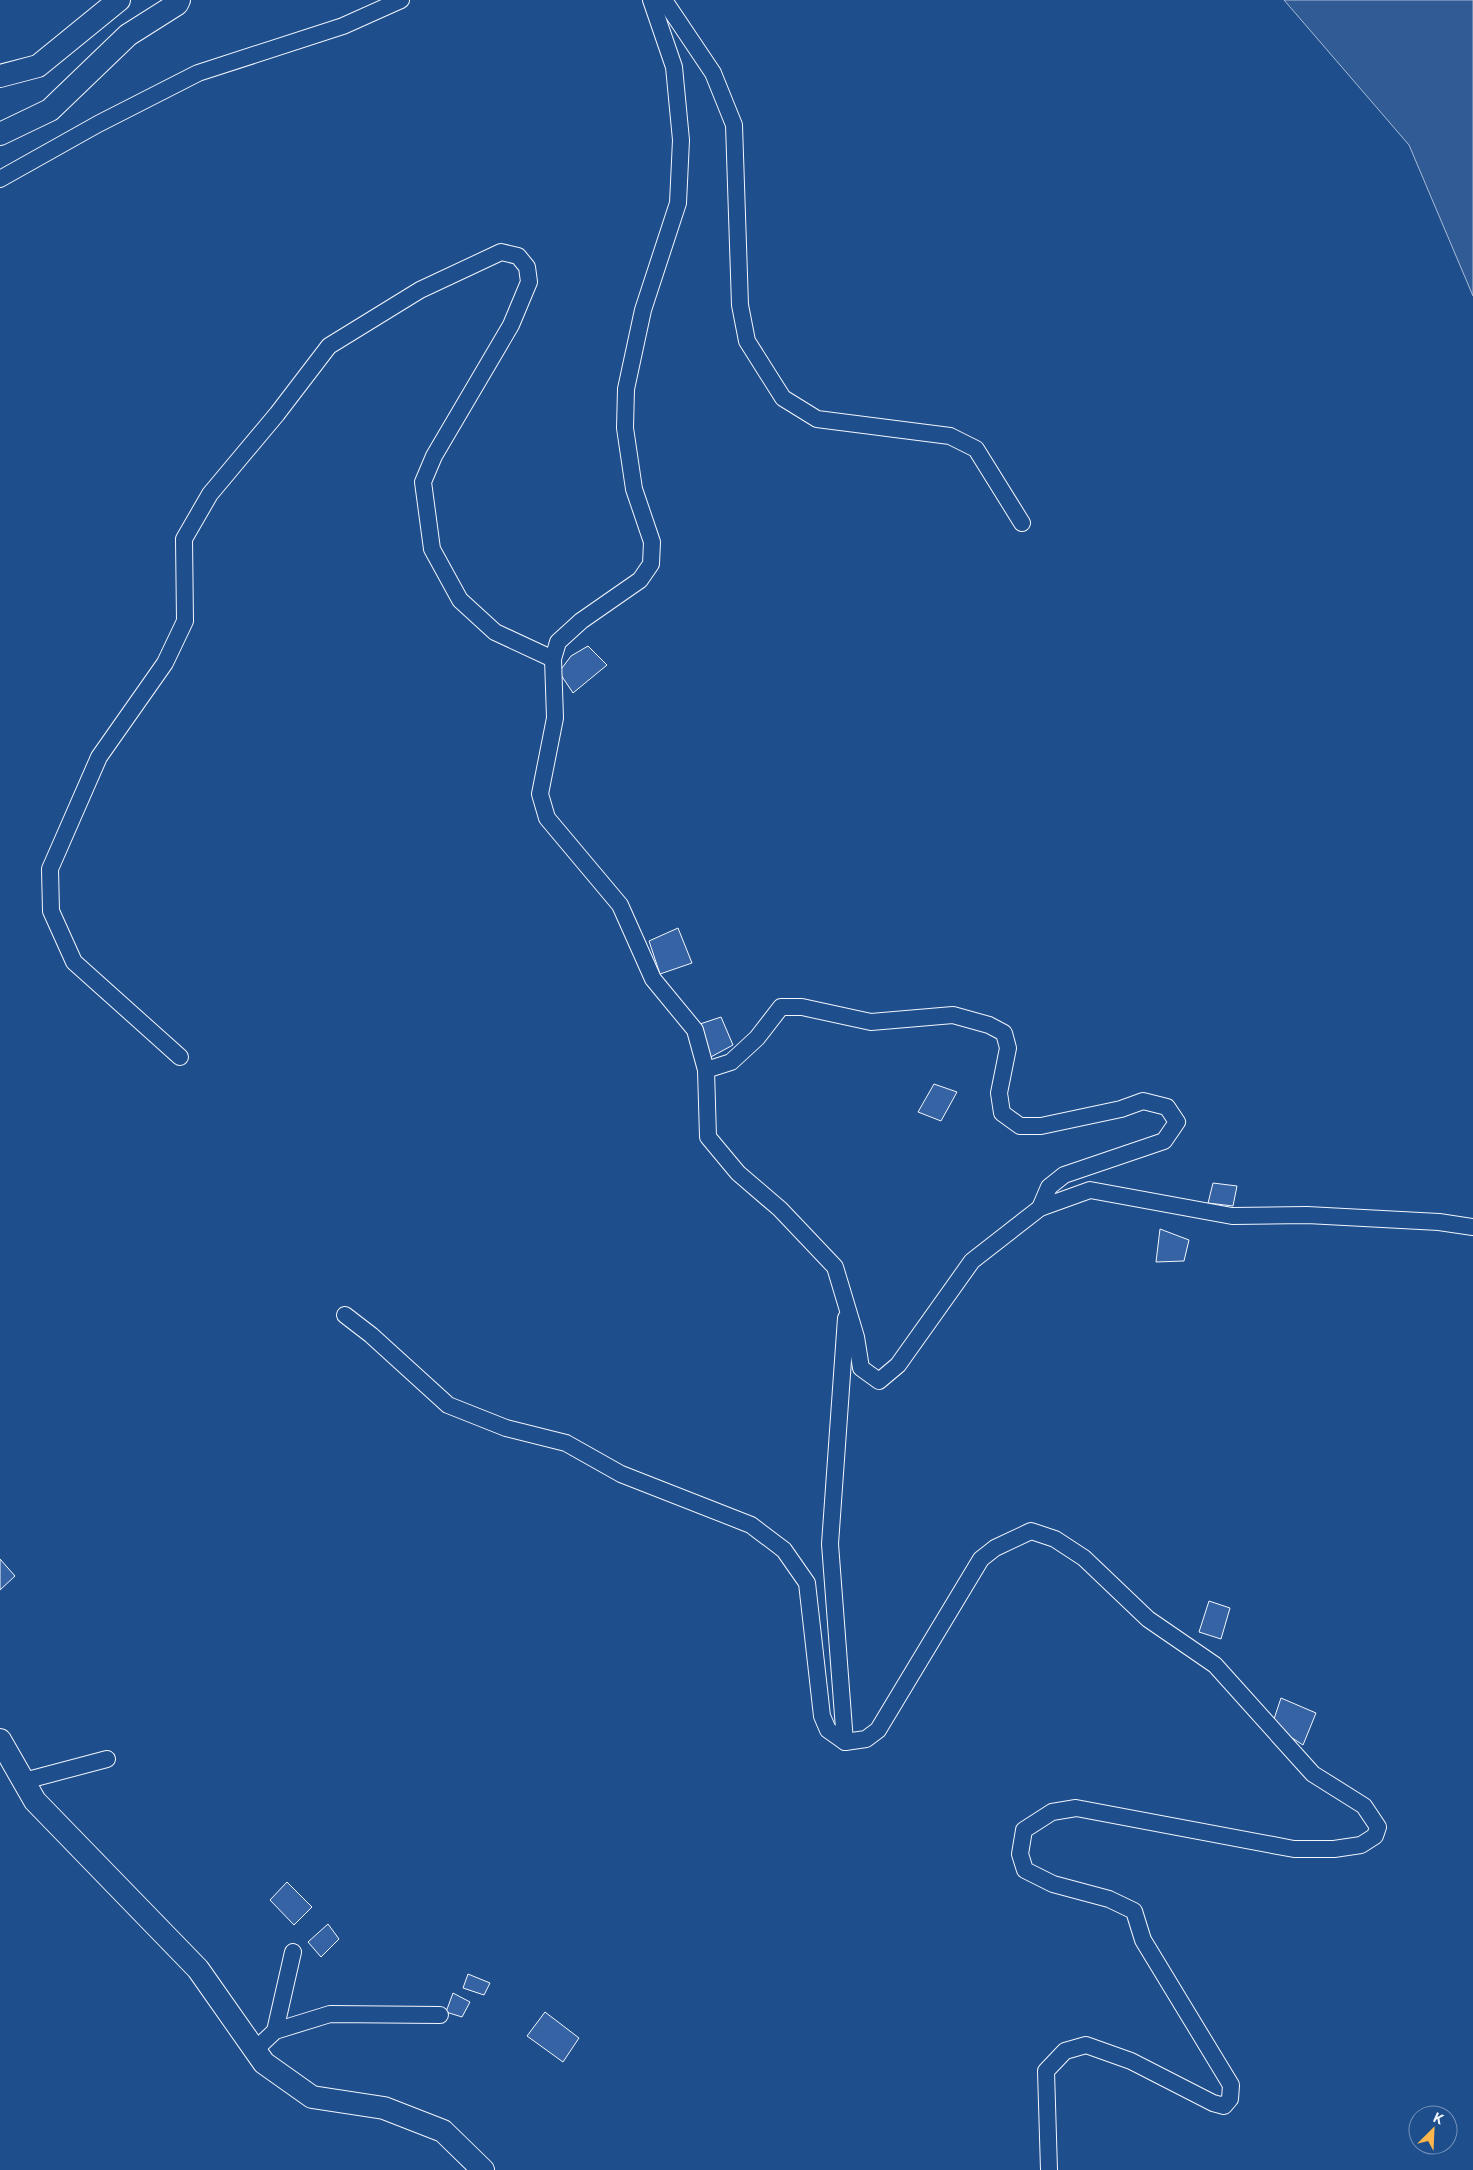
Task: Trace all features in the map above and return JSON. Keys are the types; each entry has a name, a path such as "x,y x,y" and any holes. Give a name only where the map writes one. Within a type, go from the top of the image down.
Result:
{"street":[{"path":"0,76 38,66 119,0"},
{"path":"0,134 50,110 128,35 177,4 179,0"},
{"path":"0,179 98,124 198,73 343,26 401,0"},
{"path":"651,0 674,67 680,140 678,203 643,310 626,389 625,428 634,489 652,542 651,564 640,580 581,621 558,642 553,659 555,718 540,794 547,818 620,905 652,979 695,1030 706,1070 708,1136 738,1172 780,1209 835,1267 856,1337 861,1368 879,1381 898,1365 972,1261 1040,1208 1090,1190 1232,1216 1307,1215 1439,1222 1473,1227"},
{"path":"664,0 713,73 734,125 740,305 747,341 783,398 817,419 950,436 976,449 1022,523"},
{"path":"180,1057 74,962 50,911 50,869 99,757 165,663 185,621 184,539 210,494 277,414 329,346 420,290 501,252 518,256 527,267 529,282 511,325 434,456 424,482 432,549 460,600 467,607 495,632 553,659"},
{"path":"706,1070 731,1062 757,1038 781,1007 802,1007 871,1022 953,1015 989,1025 1004,1034 1008,1048 999,1093 1002,1113 1020,1126 1041,1126 1112,1111 1143,1100 1167,1107 1177,1122 1164,1141 1064,1175 1049,1187 1040,1208"},
{"path":"845,1742 830,1544 847,1305"},
{"path":"345,1315 371,1335 448,1405 506,1428 566,1443 621,1474 751,1525 784,1550 807,1583 822,1716 828,1730 845,1742 866,1739 878,1730 981,1559 995,1548 1032,1531 1055,1539 1084,1558 1148,1619 1215,1665 1313,1774 1364,1806 1378,1826 1375,1836 1361,1845 1334,1849 1294,1849 1076,1808 1052,1812 1024,1830 1020,1854 1025,1870 1053,1884 1109,1899 1134,1911 1144,1940 1231,2085 1230,2099 1224,2106 1213,2103 1130,2061 1095,2048 1086,2045 1065,2051 1046,2071 1049,2170"},
{"path":"0,1740 35,1801 198,1969 264,2063 312,2097 384,2108 443,2130 483,2170"},
{"path":"24,1781 106,1759"},
{"path":"275,2031 293,1952"},
{"path":"255,2050 275,2031 330,2014 440,2016"}],"shaded area":[{"path":"1284,0 1473,0 1473,296 1409,145"}],"building":[{"path":"588,646 607,665 573,693 559,672 571,656"},
{"path":"678,928 692,963 660,974 649,941"},
{"path":"721,1017 733,1045 709,1058 697,1025"},
{"path":"934,1084 957,1092 941,1121 918,1112"},
{"path":"1213,1183 1237,1186 1233,1206 1208,1203"},
{"path":"1160,1229 1189,1240 1184,1261 1156,1262"},
{"path":"0,1559 15,1576 0,1590"},
{"path":"1209,1601 1230,1608 1221,1639 1199,1632"},
{"path":"1281,1698 1316,1713 1303,1745 1272,1725"},
{"path":"287,1882 312,1907 294,1925 270,1900"},
{"path":"328,1924 339,1939 321,1957 308,1942"},
{"path":"468,1974 490,1983 484,1995 463,1988"},
{"path":"453,1993 470,2002 462,2017 446,2012"},
{"path":"545,2012 579,2038 563,2062 527,2036"}]}
